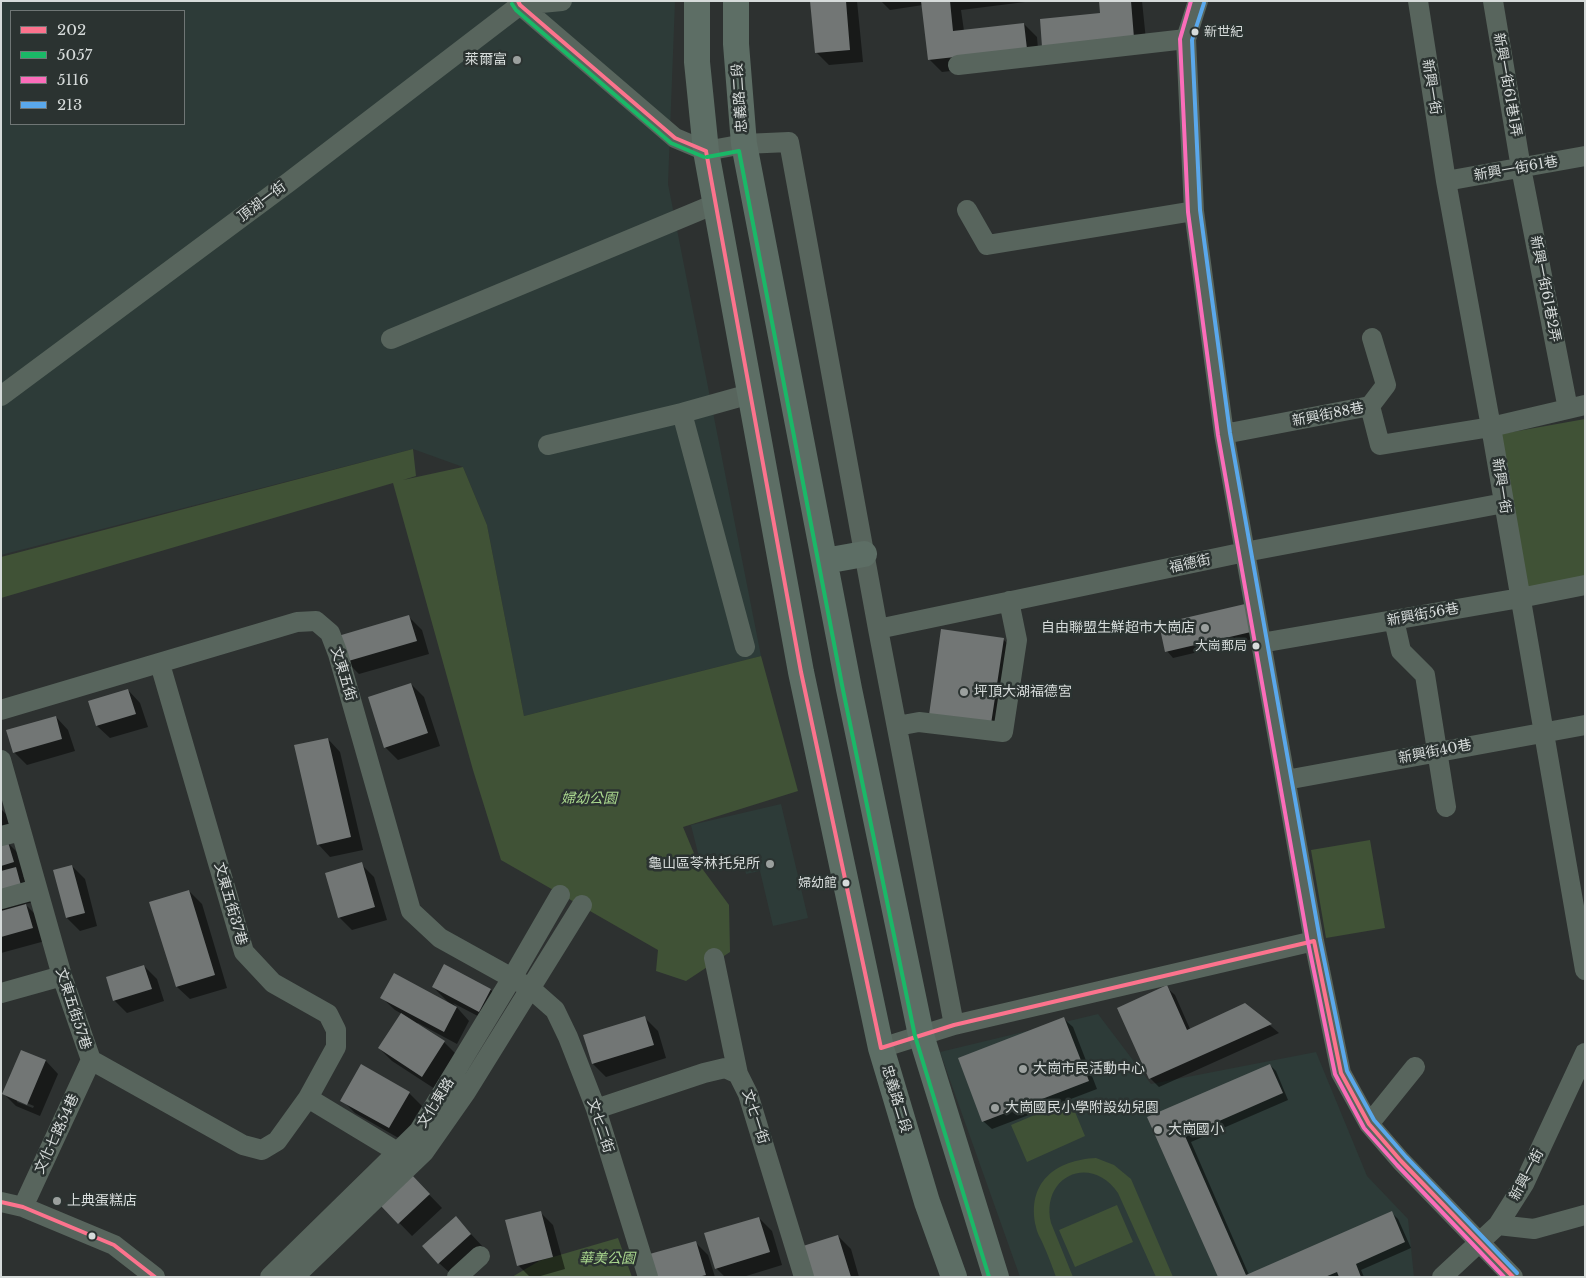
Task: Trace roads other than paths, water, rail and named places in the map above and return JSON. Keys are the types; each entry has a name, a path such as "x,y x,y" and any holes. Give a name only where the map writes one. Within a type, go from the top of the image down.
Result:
{"main road":[{"name":"忠義路二段","path":"697,1 697,62 706,151 801,672 881,1048 927,1202 954,1277"},
{"name":"忠義路二段","path":"736,1 736,44 744,144 849,689 921,1035 996,1277"},
{"path":"825,561 864,554"}],"street":[{"path":"519,3 562,1"},
{"path":"1198,1 1186,39 1194,211 1224,434 1314,941 1341,1073 1369,1124 1401,1161 1513,1277"},
{"name":"新興一街","path":"1418,1 1446,181 1491,427 1585,970"},
{"name":"新興一街61巷1弄","path":"1493,1 1521,168"},
{"path":"519,3 675,138 706,151 744,144 789,142 864,554 954,1026"},
{"name":"頂湖一街","path":"2,394 289,182 519,3"},
{"path":"958,65 1186,39"},
{"name":"新興一街61巷","path":"1446,181 1585,156"},
{"name":"新興一街61巷2弄","path":"1521,168 1576,407"},
{"path":"391,339 715,204"},
{"path":"967,210 987,245 1194,211"},
{"path":"1370,406 1386,386 1372,338"},
{"path":"548,445 682,413 750,394"},
{"name":"新興街88巷","path":"1224,434 1370,406 1380,444 1491,427"},
{"path":"1491,427 1576,407"},
{"path":"682,413 745,647"},
{"name":"福德街","path":"878,629 1245,552 1504,503"},
{"name":"新興街56巷","path":"1261,643 1585,585"},
{"path":"897,726 920,722 1003,732 1017,640 1009,601"},
{"path":"1394,620 1401,651 1424,675 1446,807"},
{"name":"文東五街","path":"1,710 298,622 316,621 330,633 340,662 411,911 440,938 530,988"},
{"name":"文東五街37巷","path":"160,664 244,952 273,984 328,1014 336,1030 336,1047 308,1098"},
{"name":"新興街40巷","path":"1286,780 1585,725"},
{"name":"文東五街57巷","path":"1,760 62,976 90,1060 243,1145 262,1150 277,1141 308,1098"},
{"path":"1,836 21,831"},
{"path":"1,899 37,889"},
{"name":"文化東路","path":"294,1277 406,1157 419,1131 560,895"},
{"name":"文化東路","path":"270,1277 406,1157 424,1152 466,1092 582,906"},
{"path":"881,1048 954,1026 1314,941"},
{"path":"714,958 738,1074"},
{"path":"1,994 62,976"},
{"name":"文七二街","path":"530,988 555,1010 568,1037 596,1109 648,1277"},
{"name":"新興一街","path":"1442,1277 1498,1224 1524,1184 1585,1053"},
{"name":"文化七路54巷","path":"23,1207 90,1060"},
{"name":"文七一街","path":"596,1109 704,1073 725,1068 738,1074 748,1094 804,1277"},
{"path":"1369,1124 1415,1068"},
{"path":"308,1098 406,1157"},
{"path":"1,1202 23,1207 114,1245 155,1277"},
{"path":"1498,1224 1534,1229 1585,1215"},
{"path":"457,1277 480,1256"}],"place":[{"name":"新世紀","path":"1195,32"},
{"name":"萊爾富","path":"517,60"},
{"name":"自由聯盟生鮮超市大崗店","path":"1205,628"},
{"name":"大崗郵局","path":"1256,646"},
{"name":"坪頂大湖福德宮","path":"964,692"},
{"name":"龜山區苓林托兒所","path":"770,864"},
{"name":"婦幼館","path":"846,883"},
{"name":"大崗市民活動中心","path":"1023,1069"},
{"name":"大崗國民小學附設幼兒園","path":"995,1108"},
{"name":"大崗國小","path":"1158,1130"},
{"name":"上典蛋糕店","path":"57,1201"}],"park label":[{"name":"婦幼公園","path":"589,799"},
{"name":"華美公園","path":"607,1259"}]}
